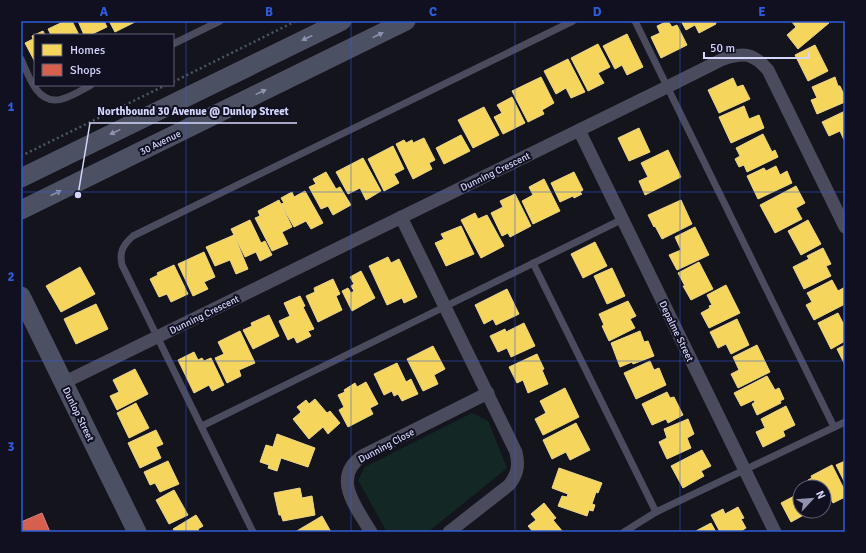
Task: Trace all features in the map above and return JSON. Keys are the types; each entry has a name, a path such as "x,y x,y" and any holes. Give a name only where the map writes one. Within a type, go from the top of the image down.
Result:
{"main road":[{"path":"21,178 342,21"},
{"name":"30 Avenue","path":"21,210 406,21"},
{"name":"Dunlop Street","path":"21,296 137,532"}],"street":[{"name":"Dunning Crescent","path":"63,383 731,56 752,56 758,59 768,70 845,227"},
{"name":"Depalme Street","path":"579,130 775,532"},
{"path":"402,217 516,452 518,463 517,474 509,485 450,532"},
{"name":"Dunning Close","path":"370,532 348,493 348,474 350,467 354,462 364,454 488,393"}],"lane":[{"path":"174,44 220,21"},
{"path":"253,532 122,265 120,257 126,242 133,236 573,21"},
{"path":"635,21 834,427"},
{"path":"21,60 36,90 43,96 52,100 66,97 89,86"},
{"path":"202,426 623,218"},
{"path":"534,263 656,512"},
{"path":"624,532 656,512 845,422"}],"path":[{"path":"174,82 296,21"},
{"path":"21,156 164,86"}],"green space":[{"path":"472,413 488,421 507,468 428,532 387,532 358,480 365,467"}],"building: Homes":[{"path":"65,21 72,21 78,34 50,34 48,29"},
{"path":"78,21 104,21 107,27 92,34 84,34"},
{"path":"109,21 137,21 115,32"},
{"path":"668,21 672,27 677,25 687,45 661,58 651,37 660,33 657,26"},
{"path":"681,21 715,21 716,24 699,33 695,25 686,30"},
{"path":"791,21 827,21 829,23 798,49 787,35 796,27"},
{"path":"43,31 44,34 36,34"},
{"path":"627,34 643,67 627,75 622,65 615,69 603,46"},
{"path":"34,35 34,60 25,43 33,39 32,36"},
{"path":"598,44 610,67 598,73 604,83 588,91 571,58"},
{"path":"815,45 828,71 808,81 795,55"},
{"path":"568,59 585,92 571,98 566,88 556,94 544,71"},
{"path":"541,77 554,103 542,110 544,114 528,122 512,91"},
{"path":"835,77 838,86 840,86 845,97 845,102 817,114 811,100 817,98 812,87"},
{"path":"733,78 737,87 743,85 750,99 719,113 708,90"},
{"path":"512,97 525,123 503,134 494,117 502,113 497,105"},
{"path":"744,106 749,119 759,115 764,128 731,143 719,117"},
{"path":"484,107 499,135 473,148 458,120"},
{"path":"845,111 845,139 844,140 840,131 829,136 822,122"},
{"path":"639,128 650,152 629,161 618,138"},
{"path":"763,134 772,152 775,150 778,157 747,172 744,165 739,167 735,159 740,156 736,148"},
{"path":"461,135 470,151 444,164 436,148"},
{"path":"424,138 435,160 429,163 432,169 413,179 396,144 404,140 406,143 412,140 413,143"},
{"path":"393,146 404,169 394,174 399,183 384,191 368,159"},
{"path":"668,150 681,177 645,195 639,181 648,177 641,163"},
{"path":"363,158 381,191 366,200 360,188 348,194 336,172"},
{"path":"776,166 780,175 787,171 792,183 758,199 747,176 764,168 766,171"},
{"path":"326,172 336,189 340,187 351,205 333,215 328,206 321,209 309,187 316,184 313,179"},
{"path":"574,172 583,190 580,192 582,194 560,202 551,183"},
{"path":"544,179 560,211 533,224 522,201 533,195 529,187"},
{"path":"796,186 805,203 796,208 802,219 775,233 760,205"},
{"path":"305,191 323,223 311,229 306,221 294,227 281,204 284,203 281,198 292,192 294,197"},
{"path":"515,194 531,226 510,237 508,233 502,236 491,213 503,207 500,201"},
{"path":"279,200 292,227 282,232 288,244 272,251 255,218 260,216 258,211"},
{"path":"681,200 692,224 662,239 648,215"},
{"path":"475,213 478,219 487,215 504,246 481,258 461,220"},
{"path":"250,220 261,243 265,241 272,255 260,261 256,252 245,257 231,229"},
{"path":"808,220 821,244 801,255 788,231"},
{"path":"461,226 474,254 446,266 435,243 444,239 441,234"},
{"path":"695,227 709,255 677,270 669,255 681,250 675,237"},
{"path":"234,235 248,269 236,274 230,260 215,266 206,247"},
{"path":"595,242 607,266 583,278 571,254"},
{"path":"823,248 831,264 826,266 831,276 804,289 793,267 809,259 807,256"},
{"path":"204,252 215,277 204,282 208,289 193,296 178,264"},
{"path":"388,257 391,263 399,259 417,297 404,303 402,298 387,305 369,266"},
{"path":"699,262 713,289 691,300 678,273"},
{"path":"174,265 188,294 171,302 167,294 159,297 150,279 158,275 157,273"},
{"path":"80,267 95,294 61,312 46,286"},
{"path":"612,268 625,296 607,304 594,276"},
{"path":"361,271 375,298 352,311 342,291 348,288 351,293 354,291 351,286 354,284 350,277"},
{"path":"333,279 340,294 336,296 342,310 318,322 306,296 315,292 314,288"},
{"path":"832,280 838,291 845,287 845,304 814,320 806,305 812,302 807,293"},
{"path":"726,285 740,313 709,328 701,313 710,308 709,306 712,305 707,295"},
{"path":"507,289 519,314 496,325 493,319 484,324 475,305"},
{"path":"300,296 305,306 303,307 314,329 308,331 311,336 297,343 294,337 288,340 279,321 290,316 284,303"},
{"path":"628,301 636,316 630,319 635,328 609,341 602,326 604,325 599,314"},
{"path":"96,304 108,329 76,344 64,319"},
{"path":"838,313 843,323 845,322 845,341 831,349 818,323"},
{"path":"269,315 279,336 253,349 243,330 252,326 251,323"},
{"path":"737,319 749,345 731,354 726,344 718,348 710,332"},
{"path":"524,323 535,346 511,357 507,348 498,352 490,336 505,329 506,332"},
{"path":"240,331 255,363 239,370 241,376 227,383 215,358 224,354 218,342"},
{"path":"640,331 644,342 648,341 654,356 620,367 611,343"},
{"path":"757,345 770,372 738,388 731,374 739,370 733,357"},
{"path":"845,345 845,365 837,349"},
{"path":"433,346 445,369 434,375 438,384 423,391 407,359"},
{"path":"194,352 198,360 202,358 204,361 211,358 224,385 212,391 209,385 194,393 178,360"},
{"path":"537,354 544,369 542,370 548,384 528,393 523,380 517,383 509,367"},
{"path":"650,361 654,370 659,368 666,385 636,399 624,373"},
{"path":"397,363 406,382 411,379 418,394 402,401 398,394 394,396 392,391 384,395 374,374"},
{"path":"135,369 148,394 117,410 110,396 119,392 113,380"},
{"path":"767,376 775,390 779,388 784,399 780,401 781,403 757,415 752,404 755,402 754,400 741,406 734,393"},
{"path":"366,382 378,404 370,408 373,414 348,427 339,410 344,407 338,395 345,392 344,390 355,383 357,387"},
{"path":"565,388 579,417 543,435 535,419 546,413 540,401"},
{"path":"667,392 670,398 674,397 683,415 668,423 666,419 652,425 642,404"},
{"path":"315,399 327,413 330,411 340,423 328,434 323,427 309,439 293,419 301,412 297,407 306,400 309,404"},
{"path":"136,403 149,428 129,438 117,413"},
{"path":"786,406 795,425 783,431 785,436 763,447 756,432 765,428 761,419"},
{"path":"688,419 694,434 687,438 691,448 667,459 659,442 667,438 664,429"},
{"path":"576,423 590,450 570,460 566,452 552,459 543,440"},
{"path":"156,430 163,444 156,447 161,458 140,468 128,443"},
{"path":"277,434 315,448 308,467 281,458 277,471 268,468 269,465 260,462 266,445 273,447"},
{"path":"702,450 711,466 701,471 704,476 683,488 671,466"},
{"path":"168,461 179,484 160,492 155,483 150,485 144,472"},
{"path":"845,461 845,483 836,465"},
{"path":"832,465 845,491 845,497 833,503 832,479 810,479 812,478 811,476"},
{"path":"559,468 602,483 598,493 596,492 592,504 595,505 593,511 589,510 587,516 558,506 562,496 567,497 568,494 552,488"},
{"path":"300,488 302,498 312,496 315,515 283,521 281,515 279,515 274,493"},
{"path":"174,490 188,515 169,524 156,500"},
{"path":"792,497 792,519 796,519 791,522 781,503"},
{"path":"544,503 556,518 553,520 563,532 533,532 528,526 536,520 531,514"},
{"path":"738,507 744,518 741,519 746,528 741,531 742,532 720,532 711,515 723,509 725,514"},
{"path":"196,515 203,526 198,529 199,532 175,532 173,529"},
{"path":"322,516 331,532 295,532"},
{"path":"711,523 716,532 694,532"}],"building: Shops":[{"path":"42,513 50,532 21,532 21,522"}],"place":[{"name":"Northbound 30 Avenue @ Dunlop Street","path":"78,195"}]}
